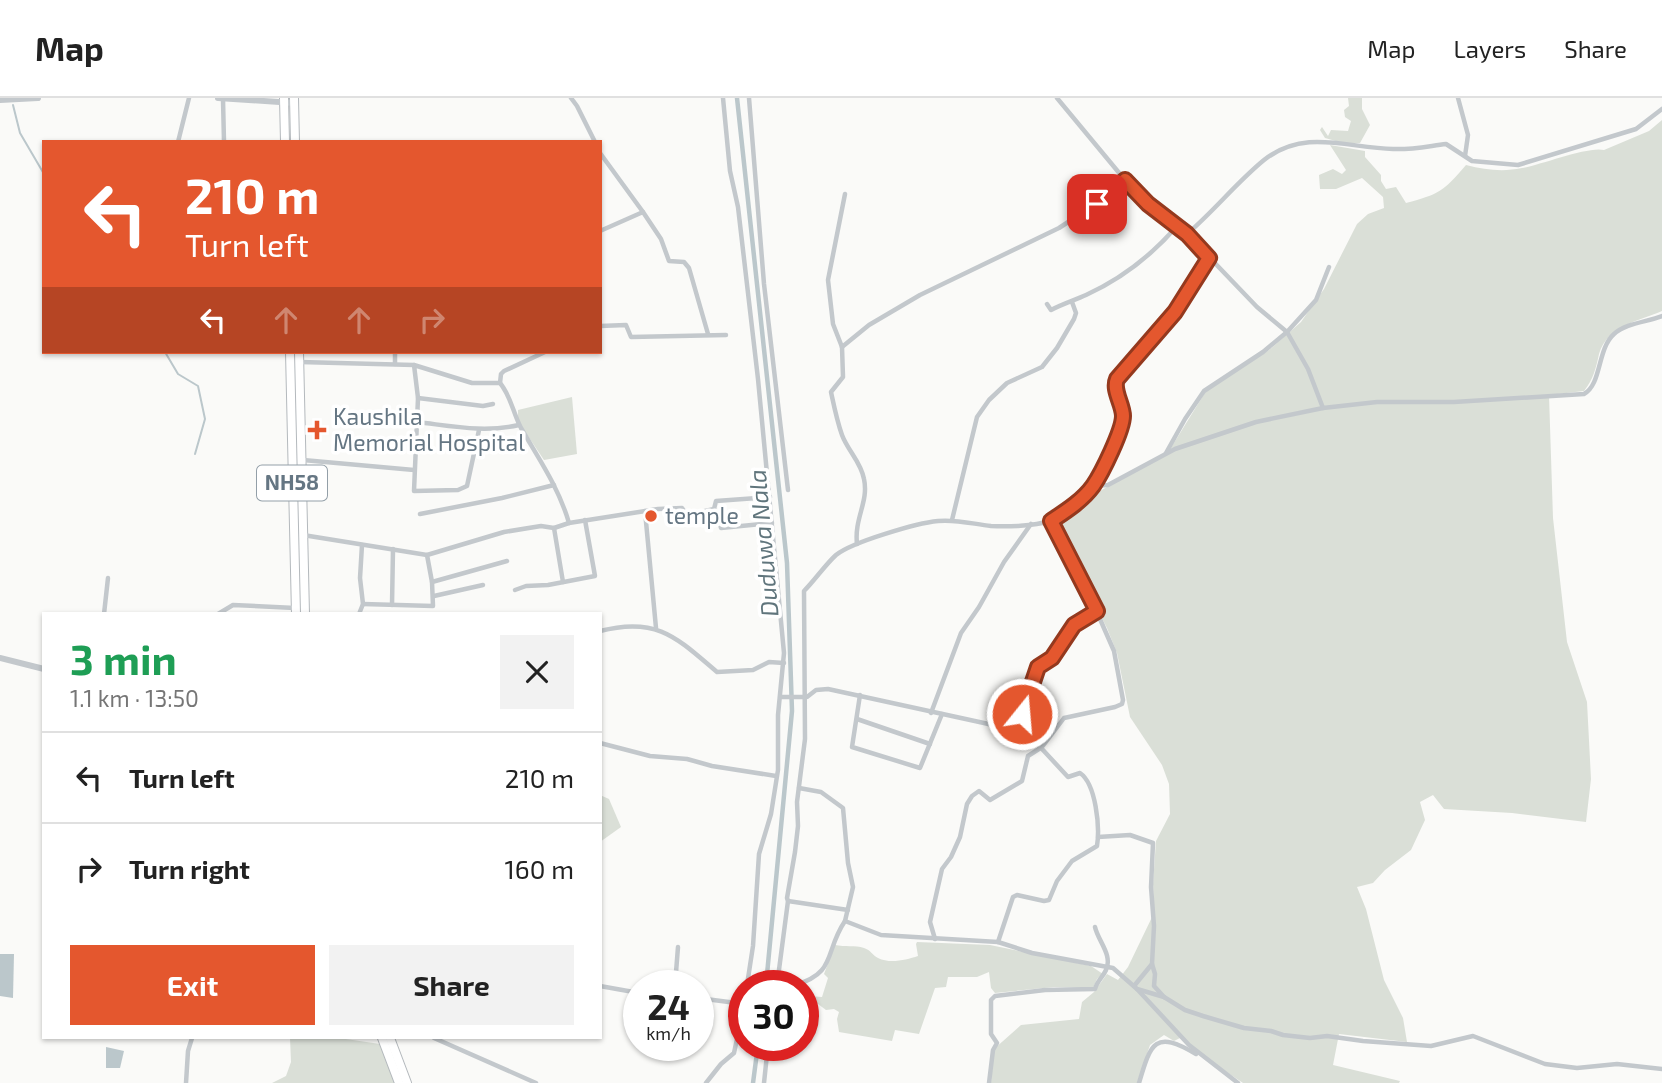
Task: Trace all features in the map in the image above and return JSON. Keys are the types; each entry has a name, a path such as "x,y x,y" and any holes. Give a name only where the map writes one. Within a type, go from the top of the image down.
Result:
{"highway":[{"path":"285,140 289,100"},
{"path":"289,100 295,140"},
{"name":"NH58","path":"290,354 296,611"},
{"name":"NH58","path":"299,354 305,612"},
{"path":"385,1039 399,1083"},
{"path":"385,1039 407,1083"}],"street":[{"path":"0,100 38,98"},
{"path":"178,140 188,98"},
{"path":"571,98 578,106 594,140"},
{"path":"723,98 730,172 738,207 772,523 783,663 776,776 771,814 758,854 749,970"},
{"path":"749,98 764,284 788,490"},
{"path":"1057,98 1148,204 1187,234 1257,307 1287,332 1299,350 1323,408"},
{"path":"1458,98 1467,128 1465,156"},
{"path":"224,140 220,99 289,100"},
{"path":"1187,234 1264,161 1300,143 1321,140 1395,150 1446,144 1472,161 1518,165 1636,129 1662,109"},
{"path":"602,157 661,239 669,261 684,262 689,268 708,334"},
{"path":"842,347 869,325 920,295 1059,228 1111,194 1125,180"},
{"path":"845,194 828,280 833,324 842,347 843,377 831,392 842,435 859,463 865,484 856,531 858,544"},
{"path":"602,230 643,212"},
{"path":"1048,304 1051,310 1072,302 1133,268 1177,226"},
{"path":"780,970 803,762 807,697 804,591 837,555 858,544 908,527 952,520 993,526 1051,521 1072,507 1093,485 1122,427 1123,412 1115,384 1117,379 1175,312 1209,258"},
{"path":"1166,454 1189,411 1204,391 1263,352 1287,332 1316,300 1329,267"},
{"path":"952,520 977,417 989,400 1007,383 1042,367 1049,359 1074,319 1076,313 1072,302"},
{"path":"1093,485 1108,485 1166,454 1256,422 1323,408 1377,402 1454,402 1584,394 1592,386 1605,346 1616,332 1662,316"},
{"path":"602,326 626,325 631,337 726,335"},
{"path":"395,354 395,364"},
{"path":"541,354 504,371 500,374 500,383 508,394 519,425 554,485 569,523"},
{"path":"300,362 414,365 471,383 500,383"},
{"path":"414,365 418,398 414,491 458,490 467,486 479,430"},
{"path":"418,398 483,406 492,404"},
{"path":"417,422 479,430 498,430 519,425"},
{"path":"302,460 414,470"},
{"path":"420,514 554,485"},
{"path":"769,497 716,501 714,509 720,528 772,523"},
{"path":"303,535 427,555 504,532 541,526 554,528 585,520 682,508 687,515 692,516 714,509"},
{"path":"645,511 656,628"},
{"path":"515,590 595,576 585,520"},
{"path":"935,939 930,922 931,912 942,869 951,857 960,836 969,800 979,791 990,800 1022,781 1028,756 1042,747 1063,718 1122,704 1114,652 1097,611 1051,521"},
{"path":"931,713 961,633 1004,562 1032,523"},
{"path":"554,528 563,582"},
{"path":"360,612 363,604 360,578 362,545"},
{"path":"392,605 393,549"},
{"path":"363,604 433,606 427,555"},
{"path":"432,582 507,561"},
{"path":"104,612 108,578"},
{"path":"433,596 483,585"},
{"path":"221,612 233,605 296,611"},
{"path":"1016,730 1038,667 1052,658 1074,625 1097,611"},
{"path":"602,631 656,628 682,641 717,672 753,670 769,663 783,663"},
{"path":"0,658 42,668"},
{"path":"781,698 807,697 816,690 828,689 1016,730 1030,736 1068,777 1080,773 1087,779 1097,819 1098,837 1095,849 1079,855 1066,867 1049,900 1017,895 1013,897 998,942"},
{"path":"860,695 852,747 920,768 942,714"},
{"path":"857,719 930,744"},
{"path":"602,744 650,756 687,759 712,766 776,776"},
{"path":"799,788 830,796 843,808 853,887 845,921 819,974"},
{"path":"1098,837 1130,835 1153,843 1152,964 1154,986 1164,997"},
{"path":"788,901 848,910"},
{"path":"845,921 881,935 998,942 1032,954 1108,966 1135,988 1189,1045 1238,1083"},
{"path":"989,1083 993,1050 997,1043 991,1034 993,997 1045,990 1093,990 1108,966 1108,955 1098,939 1095,927"},
{"path":"676,970 678,947"},
{"path":"1135,988 1152,964"},
{"path":"602,986 623,990"},
{"path":"1135,988 1164,997 1185,1010 1203,1016 1244,1028 1283,1035 1310,1038 1327,1036 1431,1046 1473,1036 1533,1060 1557,1066 1577,1068 1617,1064 1662,1069"},
{"path":"186,1083 188,1051 192,1039"},
{"path":"436,1039 536,1083"},
{"path":"1139,1083 1150,1052 1160,1042 1176,1042 1207,1060"},
{"path":"706,1083 728,1059"},
{"path":"764,1083 766,1061"}],"shaded area":[{"path":"1348,98 1362,98 1362,109 1370,125 1360,143 1343,143 1325,138 1320,130 1322,127 1328,136 1331,130 1348,131 1351,121 1345,117 1344,110 1349,106"},
{"path":"1662,120 1662,311 1624,326 1609,337 1603,344 1592,378 1584,391 1549,395 1553,518 1567,642 1587,702 1591,779 1586,822 1512,813 1444,809 1433,795 1420,802 1425,820 1411,850 1373,883 1357,887 1366,909 1384,980 1403,1018 1407,1042 1339,1034 1333,1065 1400,1081 1399,1083 1243,1083 1210,1061 1182,1037 1174,1041 1164,1035 1150,1045 1137,1083 991,1083 994,1049 1021,1025 1079,1019 1082,1002 1094,992 1107,974 1118,980 1128,967 1154,913 1156,841 1170,814 1169,784 1162,765 1130,717 1117,653 1056,529 1056,523 1100,491 1169,451 1206,391 1269,350 1301,322 1324,289 1357,224 1368,214 1384,208 1383,197 1362,178 1336,189 1320,189 1319,175 1333,169 1342,174 1346,170 1330,145 1365,151 1365,157 1381,175 1386,189 1396,187 1406,203 1440,191 1466,165 1494,170 1515,169 1587,151 1604,150 1649,131"},
{"path":"572,397 577,454 544,460 518,421 518,410"},
{"path":"602,796 609,799 621,827 602,841"},
{"path":"916,944 990,945 1091,966 1103,974 1093,988 1054,987 995,993 991,988 989,972 977,977 948,977 946,987 935,988 919,1034 895,1030 892,1041 839,1032 839,1012 834,1009 826,1010 819,1005 819,997 822,997 828,978 824,974 835,945 864,948 878,958 893,961 918,956"},
{"path":"0,954 14,954 13,998 0,996"},
{"path":"290,1039 346,1039 380,1044 395,1083 272,1083 286,1076 291,1062"},
{"path":"106,1047 124,1051 120,1068 106,1068"}],"waterway":[{"name":"Duduwa Nala","path":"737,98 787,563 792,711 767,970"},
{"path":"13,105 20,133 42,171"},
{"path":"166,354 178,374 198,386 205,419 195,454"},
{"name":"Duduwa Nala","path":"753,1083 756,1061"}],"place":[{"name":"Kaushila Memorial Hospital","path":"317,430"},
{"name":"temple","path":"651,516"}],"route":[{"path":"1022,714 1038,667 1049,662 1074,625 1097,611 1051,521 1072,507 1093,485 1122,427 1123,412 1115,384 1117,379 1175,312 1209,258 1187,234 1148,204 1125,180 1097,204"}]}
